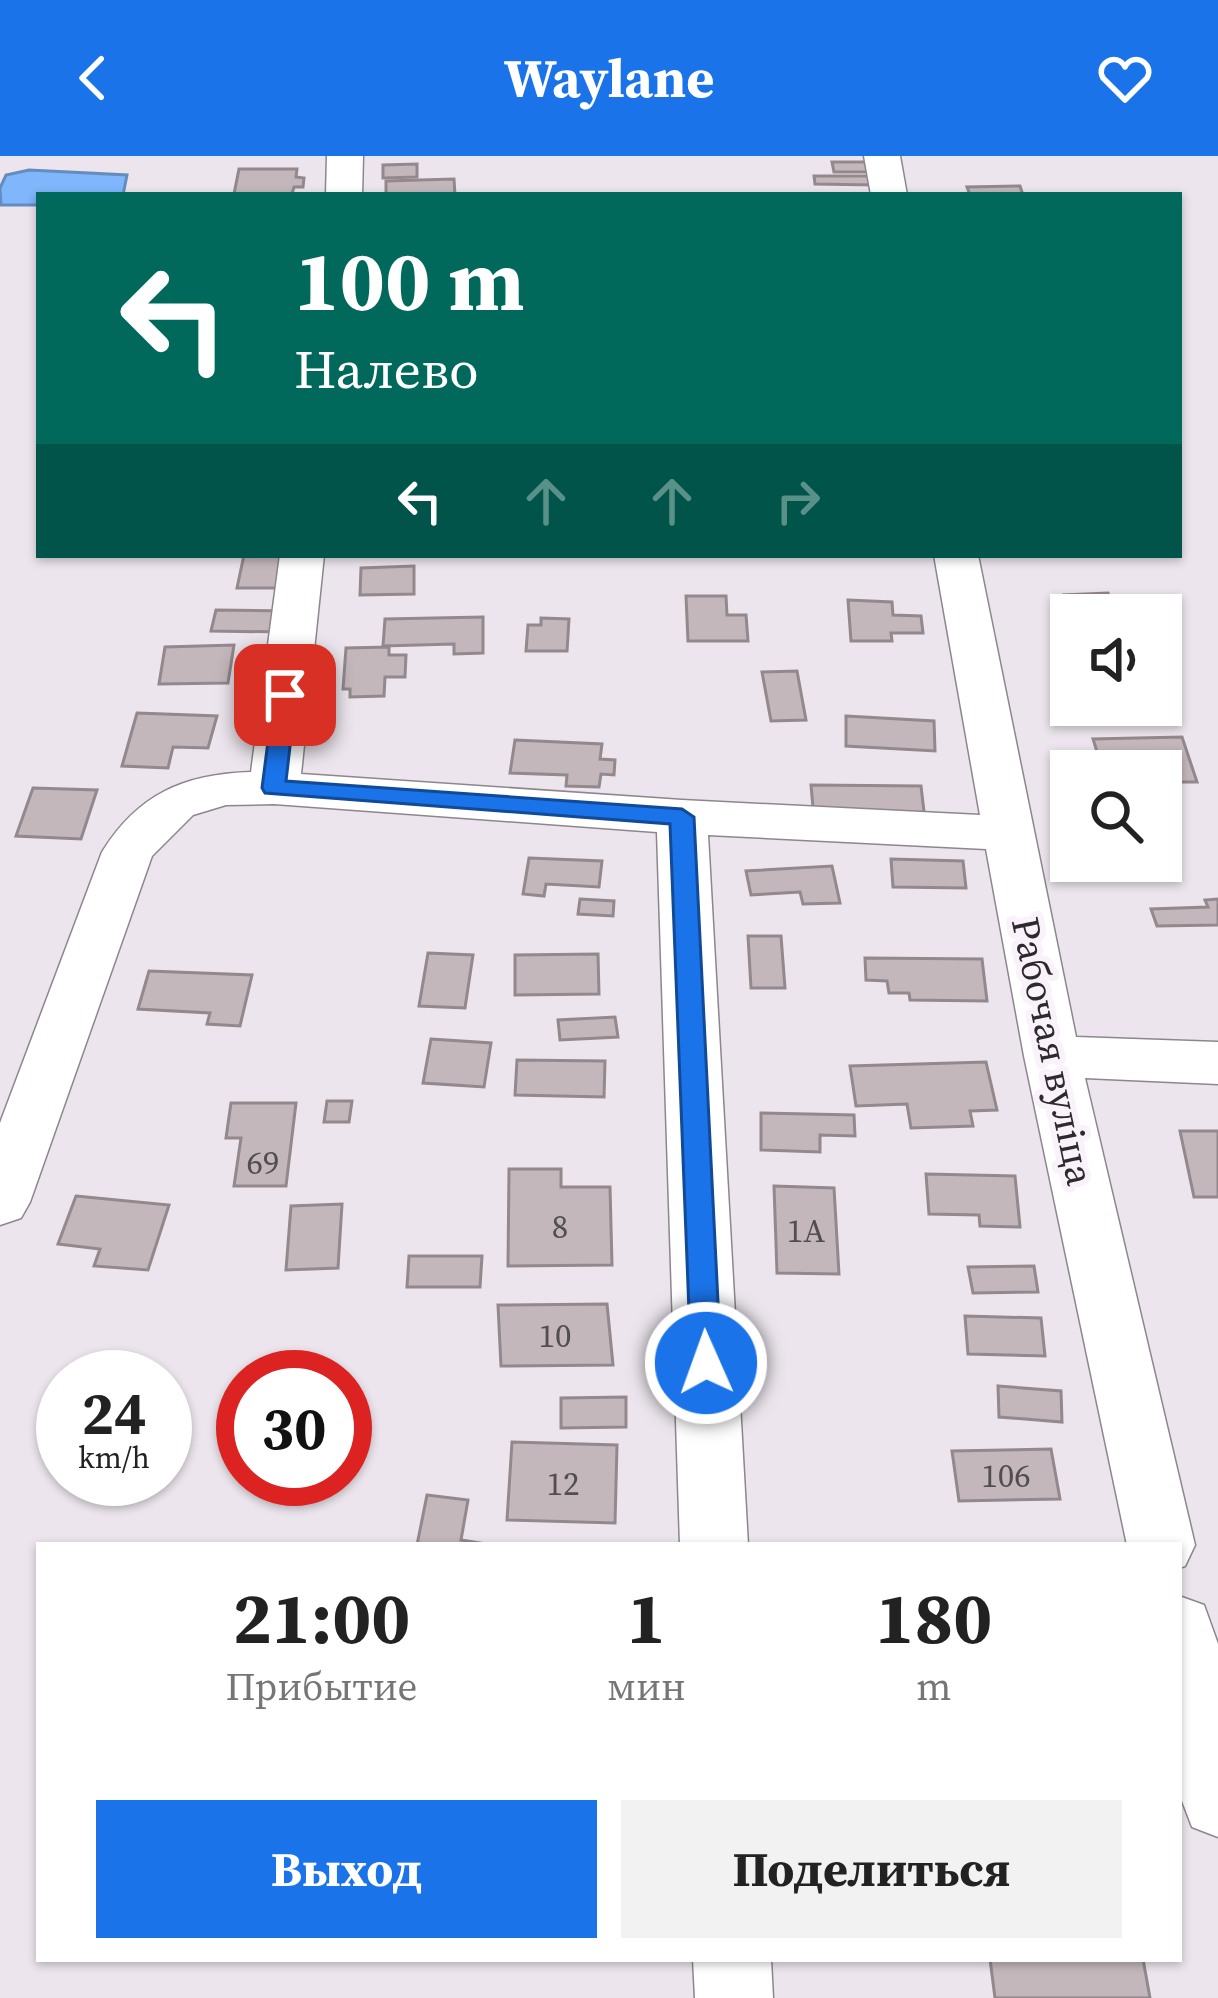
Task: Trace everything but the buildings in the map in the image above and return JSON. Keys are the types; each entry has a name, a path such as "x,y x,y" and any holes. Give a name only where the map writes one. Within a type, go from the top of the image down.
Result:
{"street":[{"path":"344,192 346,156"},
{"path":"882,156 888,192"},
{"path":"274,788 302,558"},
{"name":"Рабочая вуліца","path":"957,558 1052,1056 1160,1542"},
{"path":"0,1202 128,851 156,814 192,793 274,788 682,817 1009,833"},
{"path":"682,817 714,1542"},
{"path":"1052,1056 1218,1063"},
{"path":"1182,1640 1218,1802"},
{"path":"732,1962 734,1998"}],"water":[{"path":"29,170 127,175 124,192 36,192 36,205 1,205 0,188 6,175"}],"route":[{"path":"285,695 274,788 682,817 706,1363"}]}
